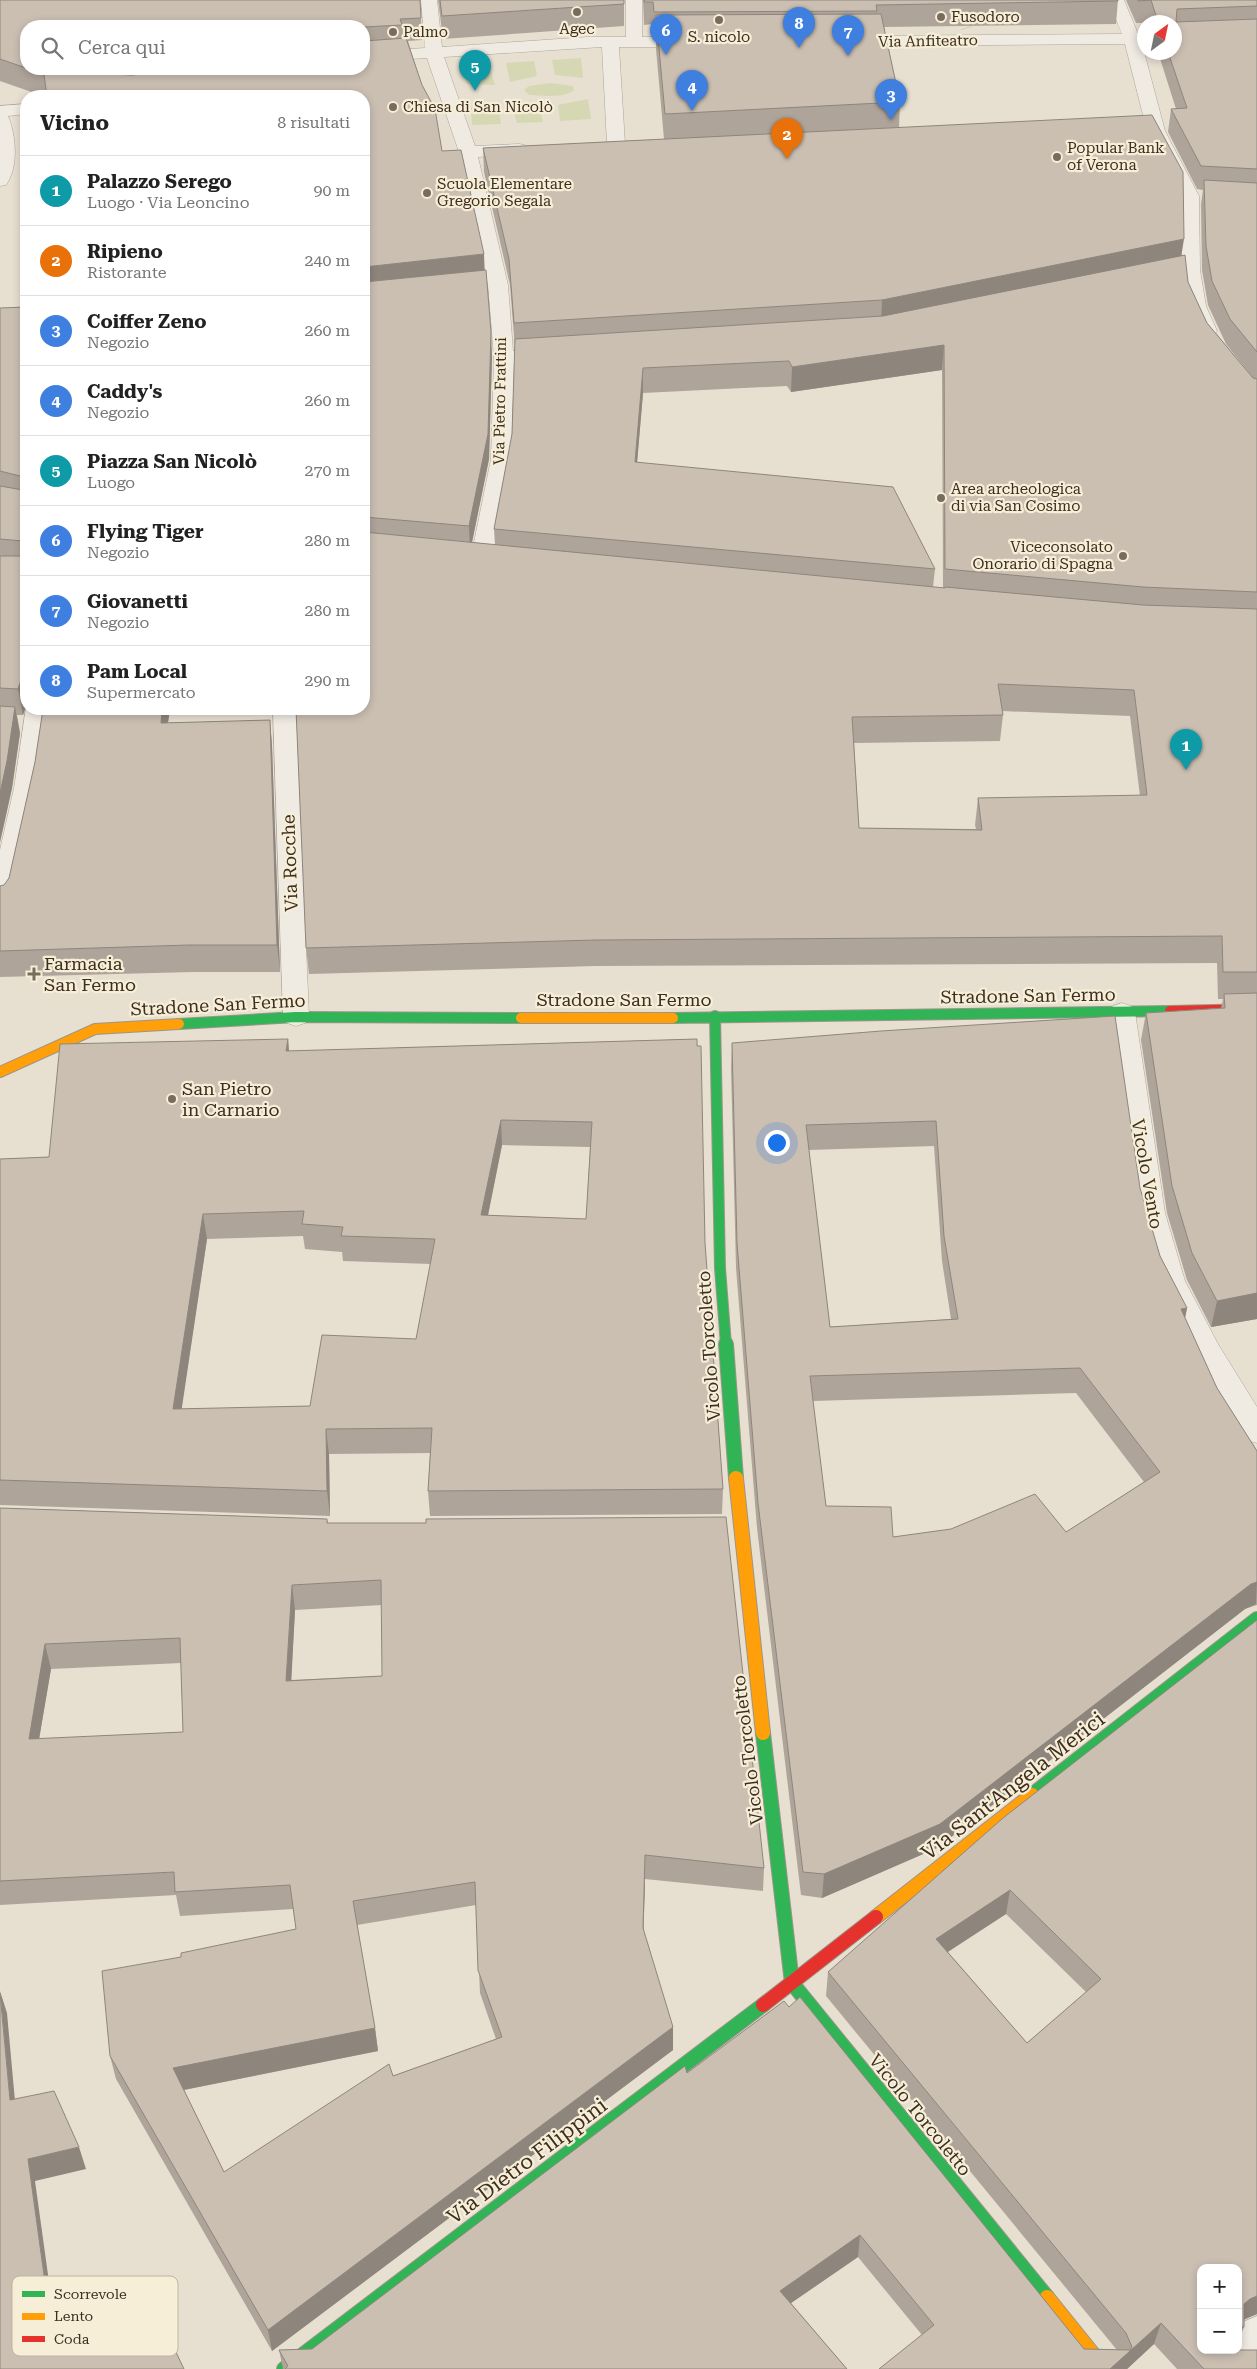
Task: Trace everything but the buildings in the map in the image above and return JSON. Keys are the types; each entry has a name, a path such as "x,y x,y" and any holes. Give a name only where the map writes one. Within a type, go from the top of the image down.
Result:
{"street":[{"name":"Via Pietro Frattini","path":"429,0 434,53 468,152 498,285 504,358 501,459 481,562"},
{"path":"634,0 634,42"},
{"path":"1116,0 1137,37"},
{"name":"Via Anfiteatro","path":"838,42 972,34 1137,39"},
{"path":"610,42 616,144"},
{"path":"370,57 610,42 706,43"},
{"path":"1142,60 1156,131 1190,196 1191,270 1196,306 1215,347"},
{"path":"0,111 20,109"},
{"path":"0,117 6,140 3,175 0,181"},
{"path":"1138,132 1156,131"},
{"path":"596,145 616,144 635,149"},
{"path":"468,152 537,148"},
{"path":"1190,196 1209,197"},
{"path":"1133,282 1191,270"},
{"path":"478,287 498,285"},
{"path":"504,358 573,353"},
{"name":"Via Rocche","path":"284,715 296,1017"},
{"path":"0,904 26,788 29,719"},
{"name":"Stradone San Fermo","path":"0,1072 95,1029 296,1017 652,1018 1257,1010"},
{"name":"Vicolo Vento","path":"1122,1012 1151,1213 1171,1281 1206,1349 1257,1432"},
{"name":"Vicolo Torcoletto","path":"715,1016 720,1268 740,1528 792,1984 1105,2369"},
{"path":"710,1528 740,1528"},
{"name":"Via Sant'Angela Merici","path":"792,1984 1257,1618"},
{"name":"Via Dietro Filippini","path":"284,2369 792,1984"},
{"path":"1222,2369 1257,2335"}],"green space":[{"path":"581,58 583,78 555,75 552,60"},
{"path":"534,61 537,76 510,82 506,63"},
{"path":"489,65 495,85 467,84 461,67"},
{"path":"551,83 573,86 574,90 564,95 552,96 529,95 524,90 529,86"},
{"path":"588,99 591,119 560,121 558,105"},
{"path":"498,102 501,124 472,125 471,107"},
{"path":"511,103 539,106 543,122 517,123"}],"tunnel":[{"path":"961,0 970,27"}],"traffic: fast":[{"path":"673,1018 1170,1011"},
{"path":"715,1016 720,1268 736,1478"},
{"path":"179,1024 296,1017 521,1018"},
{"path":"1032,1795 1257,1619"},
{"path":"763,1733 792,1983 1047,2297"},
{"path":"284,2369 763,2005"}],"traffic: slow":[{"path":"521,1018 673,1018"},
{"path":"0,1072 95,1029 179,1024"},
{"path":"736,1478 763,1733"},
{"path":"876,1917 1032,1795"},
{"path":"1047,2297 1105,2369"}],"traffic: jam":[{"path":"1170,1011 1257,1009"},
{"path":"763,2005 876,1917"}],"place":[{"name":"Agec","path":"577,12"},
{"name":"Fusodoro","path":"941,17"},
{"name":"S. nicolo","path":"719,20"},
{"name":"Palmo","path":"393,32"},
{"name":"Pam Local","path":"799,48"},
{"name":"Flying Tiger","path":"666,55"},
{"name":"Giovanetti","path":"848,56"},
{"name":"Piazza San Nicolò","path":"475,91"},
{"name":"Chiesa di San Nicolò","path":"393,107"},
{"name":"Caddy's","path":"692,111"},
{"name":"Coiffer Zeno","path":"891,120"},
{"name":"Popular Bank of Verona","path":"1057,157"},
{"name":"Ripieno","path":"787,159"},
{"name":"Scuola Elementare Gregorio Segala","path":"427,193"},
{"name":"Area archeologica di via San Cosimo","path":"941,498"},
{"name":"Viceconsolato Onorario di Spagna","path":"1123,556"},
{"name":"Palazzo Serego","path":"1186,770"},
{"name":"Farmacia San Fermo","path":"34,974"},
{"name":"San Pietro in Carnario","path":"172,1099"}]}
